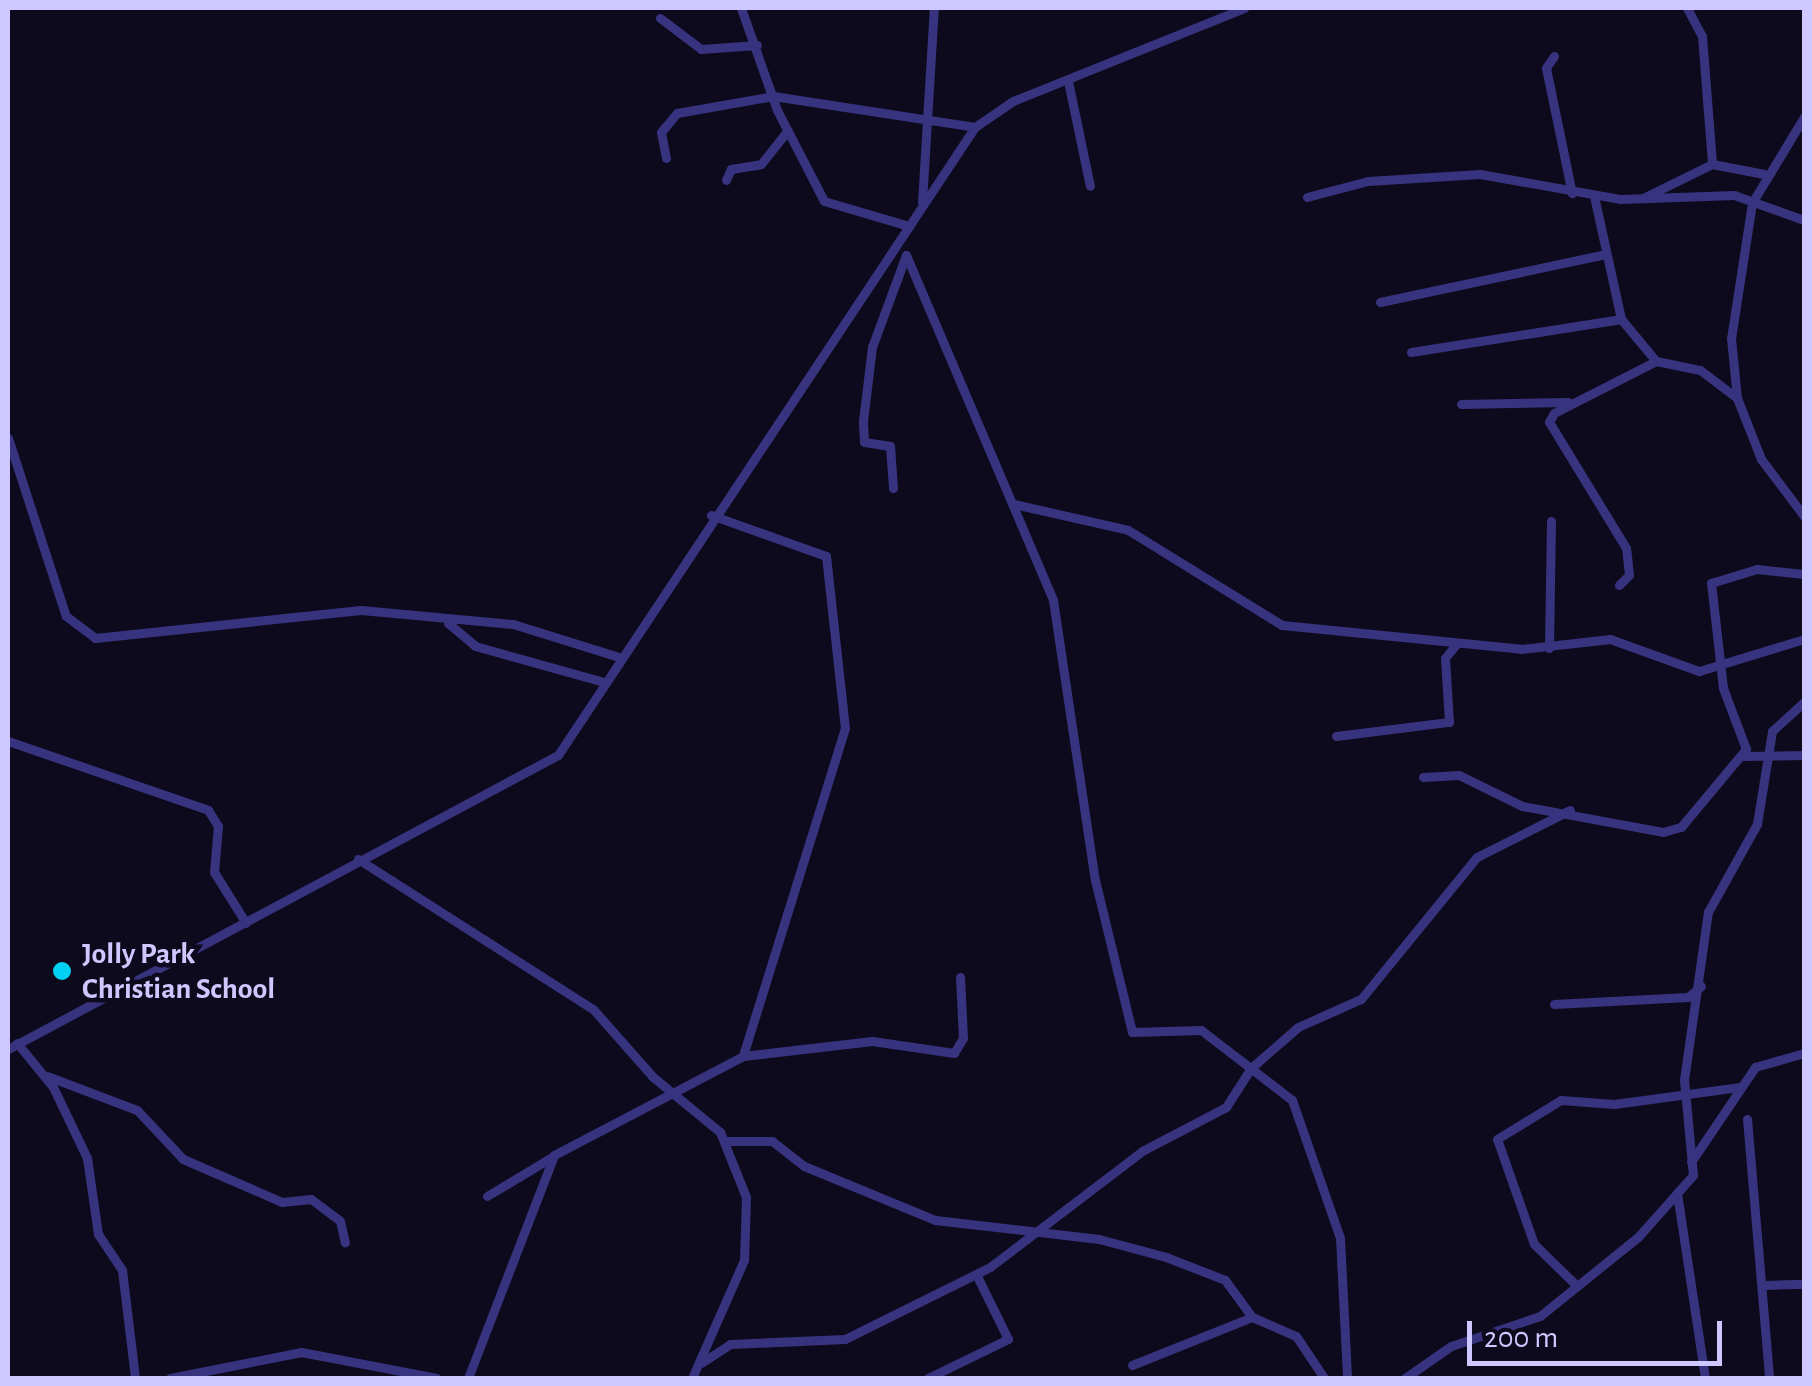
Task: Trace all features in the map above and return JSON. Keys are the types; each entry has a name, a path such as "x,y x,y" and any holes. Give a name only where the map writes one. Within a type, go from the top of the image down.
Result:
{"street":[{"path":"741,8 773,96 824,202 906,230"},
{"path":"922,202 928,116 933,99 934,8"},
{"path":"135,1378 122,1270 98,1234 87,1158 44,1075 12,1046 358,859 547,764 974,127 1068,80 1244,8"},
{"path":"1687,8 1702,36 1712,164"},
{"path":"660,18 701,49 757,45"},
{"path":"1554,56 1546,68 1572,193"},
{"path":"1068,80 1090,186"},
{"path":"666,158 660,132 677,113 773,96 948,118 974,127"},
{"path":"933,99 948,118"},
{"path":"1804,117 1764,174 1752,202 1731,338 1738,398 1770,474 1804,516"},
{"path":"726,180 731,169 761,164 788,130"},
{"path":"1641,199 1712,164 1764,174"},
{"path":"1307,197 1368,180 1466,173 1594,196 1752,202 1804,220"},
{"path":"1594,196 1602,254 1622,319 1656,361"},
{"path":"893,488 890,446 864,442 863,421 872,347 906,255 906,230"},
{"path":"1380,302 1602,254"},
{"path":"906,255 1014,504 1058,617 1095,880 1132,1032 1201,1030 1292,1100 1322,1166 1340,1238 1347,1378"},
{"path":"1411,352 1622,319"},
{"path":"1619,586 1629,575 1626,548 1549,422 1568,402 1656,361 1700,370 1738,398"},
{"path":"1461,404 1568,402"},
{"path":"8,438 78,631 95,638 361,610 448,622 512,624 619,657"},
{"path":"1014,504 1128,530 1260,620 1457,643 1549,648 1610,639 1686,670 1804,639"},
{"path":"711,515 826,556 845,728 743,1056"},
{"path":"1549,648 1551,521"},
{"path":"1744,756 1719,664 1710,583 1757,570 1804,574"},
{"path":"448,622 475,646 604,682"},
{"path":"1336,736 1449,722 1445,658 1457,643"},
{"path":"1692,1162 1685,1090 1708,912 1752,838 1768,756 1780,720 1804,702"},
{"path":"8,740 208,810 218,826 214,872 246,922"},
{"path":"1423,777 1459,775 1487,796 1673,831 1744,756 1804,755"},
{"path":"700,1363 730,1344 844,1339 976,1274 1142,1151 1226,1106 1250,1068 1298,1027 1362,999 1477,857 1570,810"},
{"path":"358,859 593,1009 644,1068 683,1094 726,1141 746,1197 744,1260 692,1378"},
{"path":"487,1196 554,1156 683,1094 743,1056 872,1041 954,1053 963,1038 960,977"},
{"path":"1554,1004 1688,997 1702,981"},
{"path":"1405,1378 1451,1346 1540,1316 1638,1237 1678,1193 1692,1162 1739,1088 1764,1059 1804,1054"},
{"path":"44,1075 137,1110 183,1158 270,1198 310,1199 340,1221 345,1242"},
{"path":"1575,1284 1534,1244 1497,1139 1562,1100 1614,1104 1685,1090 1739,1088"},
{"path":"1747,1119 1766,1285 1769,1378"},
{"path":"726,1141 772,1141 804,1166 936,1220 1100,1239 1225,1280 1252,1318 1296,1336 1324,1378"},
{"path":"468,1378 554,1156"},
{"path":"1678,1193 1705,1378"},
{"path":"928,1378 1008,1339 976,1274"},
{"path":"1766,1285 1804,1284"},
{"path":"1132,1364 1252,1318"},
{"path":"170,1378 301,1352 367,1358 437,1378"}],"place":[{"name":"Jolly Park Christian School","path":"62,971"}]}
